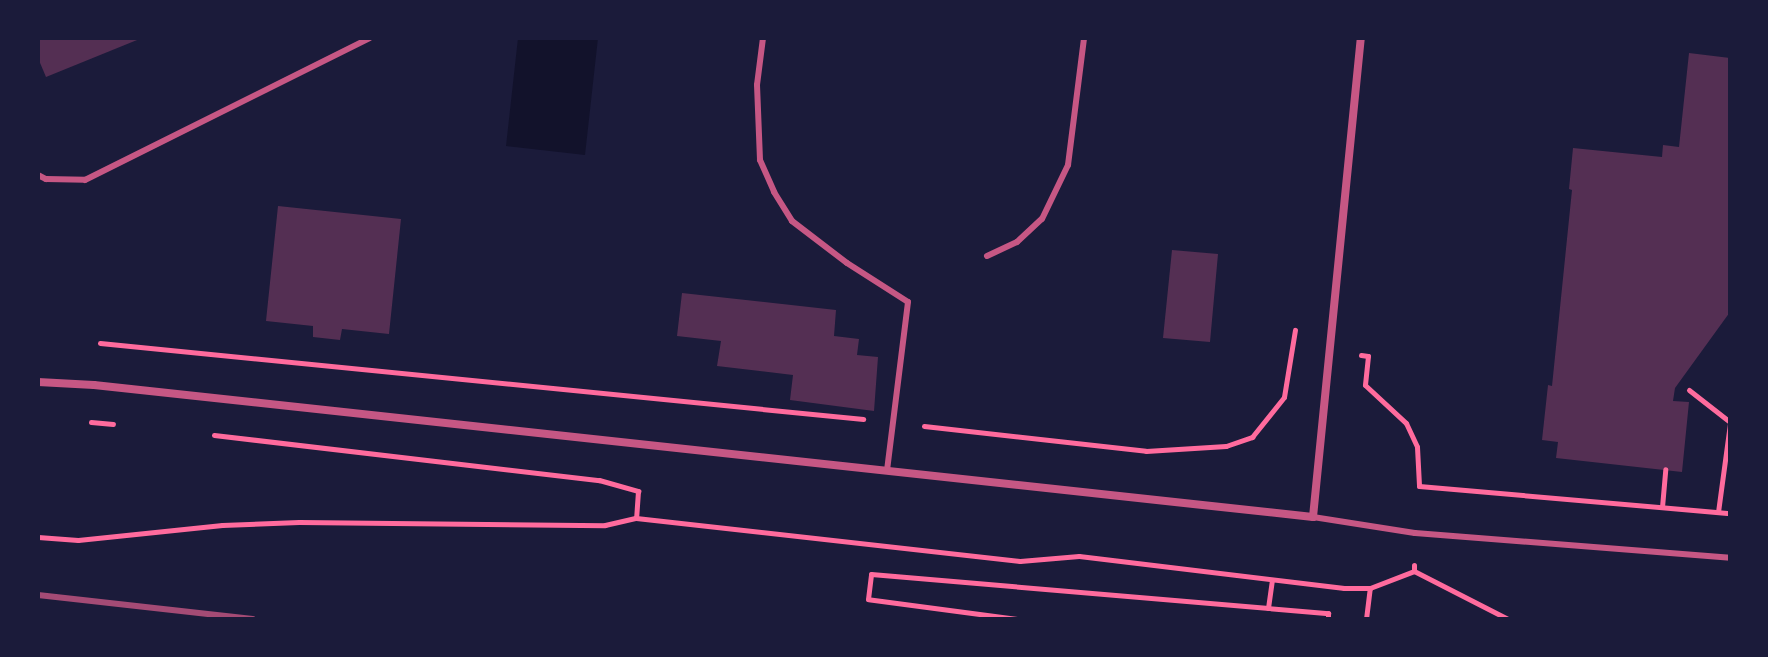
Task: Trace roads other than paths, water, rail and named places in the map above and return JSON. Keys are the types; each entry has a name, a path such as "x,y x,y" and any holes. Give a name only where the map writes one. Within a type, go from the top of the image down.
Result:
{"street":[{"path":"38,382 1313,517 1361,38"}],"lane":[{"path":"38,175 46,179 85,180 370,38"},
{"path":"763,38 757,85 760,160 774,192 792,221 847,263 908,302 887,470"},
{"path":"987,256 1017,242 1042,219 1068,165 1084,38"},
{"path":"1313,517 1415,533 1730,558"}],"railway":[{"path":"38,595 253,619"}]}
